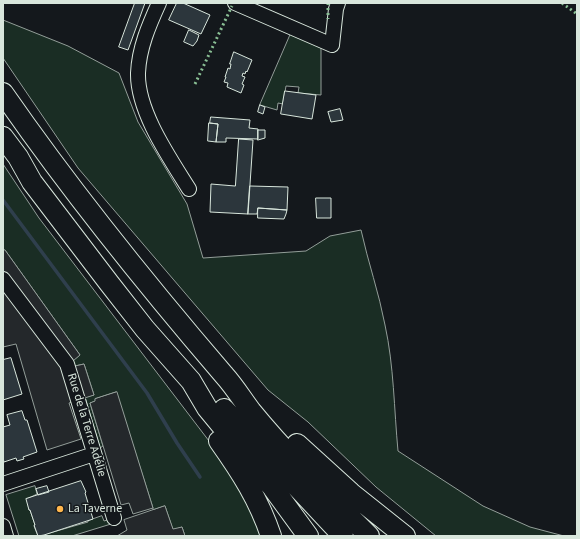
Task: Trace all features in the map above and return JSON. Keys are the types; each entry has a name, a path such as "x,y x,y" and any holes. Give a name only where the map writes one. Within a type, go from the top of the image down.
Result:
{"highway":[{"path":"3,92 38,143 156,295 237,390 251,410 276,440 315,482 369,536"},
{"path":"3,136 18,157 32,182 109,283 145,329 191,381 207,408 273,488 308,536"},
{"path":"191,381 198,414 232,460 257,500 271,536"},
{"path":"191,381 213,397 343,536"},
{"path":"237,390 258,403 322,468 405,536"}],"street":[{"path":"159,3 142,46 138,73 139,87 148,116 157,135 189,189"},
{"path":"234,3 332,45 338,3"},
{"name":"Rue de la Terre Adélie","path":"3,279 67,364 114,518"},
{"path":"3,484 94,454"},
{"path":"3,526 6,536"}],"green space":[{"path":"3,20 68,46 119,73 138,122 187,204 203,258 306,251 330,236 361,230 383,313 388,340 398,451 483,506 530,527 564,536 436,536 376,487 308,422 268,390 78,168 3,58"},
{"path":"292,31 321,42 321,95 298,93 299,87 286,86 283,104 278,103 277,110 260,105"},
{"path":"3,164 39,218 238,479 265,536 185,536 182,527 173,530 165,506 153,510 116,392 95,399 96,401 90,403 103,446 100,448 85,397 94,395 84,364 75,366 72,361 80,355 5,250 3,251"},
{"path":"35,486 37,494 27,499 29,510 38,536 19,536 6,495"},
{"path":"102,516 104,521 110,519 111,524 72,536 39,536 88,522"}],"shaded area":[{"path":"5,250 80,355 73,361 75,366 84,364 94,395 69,403 81,439 47,450 16,344 3,347 3,251"},
{"path":"117,392 153,508 133,514 129,503 121,505 90,403 95,401 95,399"},
{"path":"165,506 173,529 182,527 185,536 117,536 127,530 124,520"}],"building":[{"path":"135,3 145,3 128,50 119,47"},
{"path":"177,3 183,3 210,15 201,34 169,20"},
{"path":"189,30 199,35 193,46 184,42"},
{"path":"234,52 252,60 247,72 246,71 245,74 243,73 242,76 245,77 242,84 244,85 241,93 227,87 228,83 224,82 228,68 230,69"},
{"path":"285,91 316,95 312,119 281,114"},
{"path":"260,105 265,107 263,114 258,112"},
{"path":"340,109 343,120 331,122 328,112"},
{"path":"211,117 250,120 249,128 258,129 258,139 226,138 226,142 216,142 218,124 210,123"},
{"path":"209,123 218,124 216,142 208,141"},
{"path":"258,130 265,130 265,138 258,140"},
{"path":"239,139 253,140 248,214 210,212 211,184 235,186"},
{"path":"250,186 288,187 287,210 258,208 257,214 248,214"},
{"path":"316,198 331,198 331,218 317,218"},
{"path":"258,208 287,210 284,219 258,218"},
{"path":"11,358 22,394 3,400 3,360"},
{"path":"22,411 25,420 27,420 37,452 23,457 24,459 17,461 16,458 4,462 3,427 10,425 7,415"},
{"name":"La Taverne","path":"81,481 86,492 85,493 93,519 38,536 26,499"},
{"path":"47,486 49,492 38,495 36,489"}],"waterway":[{"path":"3,200 147,393 177,443 200,477"}],"hedge":[{"path":"328,3 328,19"},
{"path":"562,3 577,14"},
{"path":"195,84 232,6"}],"place":[{"name":"La Taverne","path":"60,509"}]}
